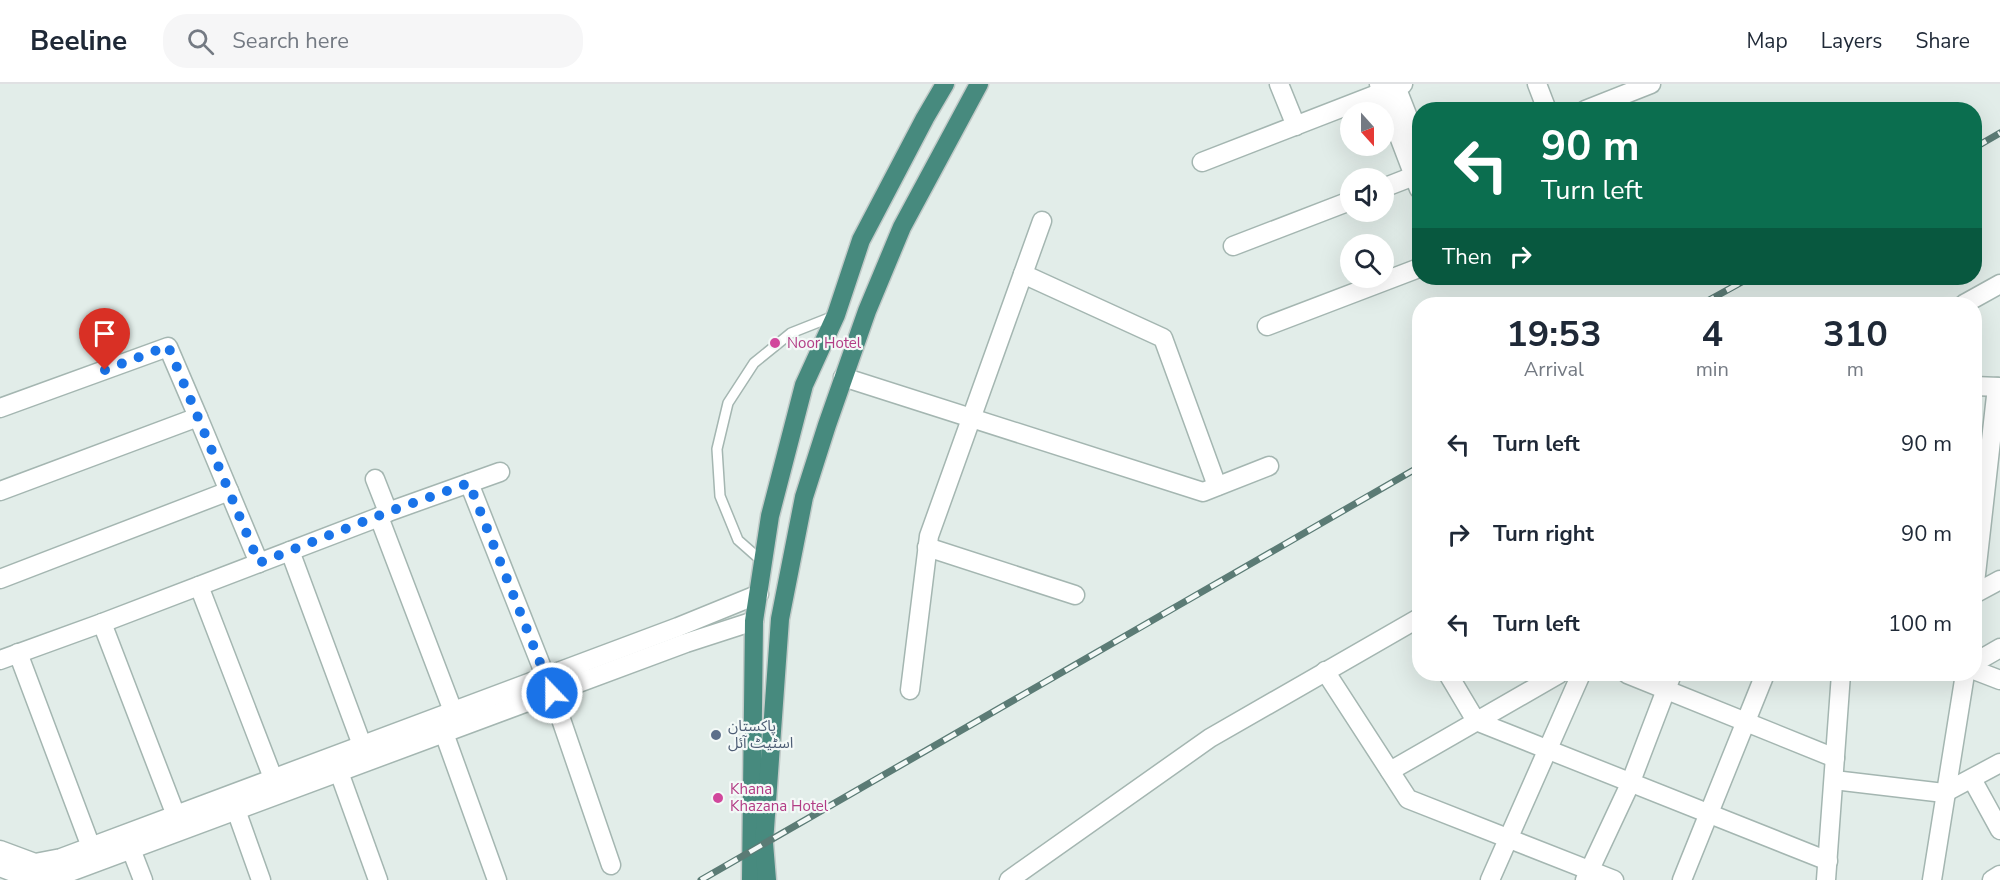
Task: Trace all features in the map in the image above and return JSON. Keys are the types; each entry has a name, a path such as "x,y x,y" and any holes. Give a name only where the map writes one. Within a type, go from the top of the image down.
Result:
{"highway":[{"path":"751,880 754,621 770,516 804,385 836,315 861,240 945,84"},
{"path":"767,880 764,843 780,619 804,496 867,311 902,227 979,84"}],"street":[{"path":"1279,84 1296,126"},
{"path":"1537,84 1544,102"},
{"path":"1605,102 1651,84"},
{"path":"1202,162 1391,86"},
{"path":"1391,86 1412,130"},
{"path":"1391,86 1412,162"},
{"path":"1394,185 1412,181"},
{"path":"1233,246 1340,205"},
{"path":"910,690 928,536 1042,221"},
{"path":"1267,326 1412,271"},
{"path":"1023,274 1163,338 1217,486"},
{"path":"1982,297 1998,291"},
{"path":"0,408 168,346 259,563"},
{"path":"843,378 1203,492 1269,466"},
{"path":"1982,386 1998,387 1982,526"},
{"path":"0,491 198,417"},
{"path":"0,660 500,472"},
{"path":"375,479 384,514 453,711 444,733 497,880"},
{"path":"469,483 549,685 611,865"},
{"path":"0,579 229,491"},
{"path":"927,546 1075,595"},
{"path":"290,551 362,745"},
{"path":"1982,589 2000,580"},
{"path":"199,586 273,778"},
{"path":"0,850 35,863 61,858 91,847 179,823 236,810 444,733 759,594"},
{"path":"0,867 24,878 62,875 132,849 179,823 273,778 453,711 549,685 754,621"},
{"path":"1009,880 1210,738 1412,622"},
{"path":"102,623 179,823"},
{"path":"1982,658 2000,648"},
{"path":"18,653 91,847"},
{"path":"1325,672 1408,799 1507,838 1587,875 1614,880"},
{"path":"1982,673 2000,680"},
{"path":"1452,681 1476,721 1828,861"},
{"path":"1390,771 1547,681"},
{"path":"1490,880 1578,681"},
{"path":"1682,880 1762,681"},
{"path":"1826,880 1840,681"},
{"path":"1932,880 1944,793 1964,681"},
{"path":"1587,875 1630,784 1669,682 1745,723 1835,758"},
{"path":"1834,780 1944,793 2000,763"},
{"path":"339,772 378,880"},
{"path":"1972,779 2000,830"},
{"path":"236,810 261,880"},
{"path":"132,849 143,880"},
{"path":"1992,880 2000,875"}],"lane":[{"path":"764,563 738,540 720,496 717,449 728,403 754,363 791,333 836,315"}],"railway":[{"path":"1982,143 2000,133"},
{"path":"1715,297 1736,285"},
{"path":"701,880 1412,471"}],"place":[{"name":"Noor Hotel","path":"775,343"},
{"name":"پاکستان اسٹیٹ آئل","path":"716,735"},
{"name":"Khana Khazana Hotel","path":"718,798"}],"route":[{"path":"105,370 168,346 259,563 469,483 552,693"}]}
